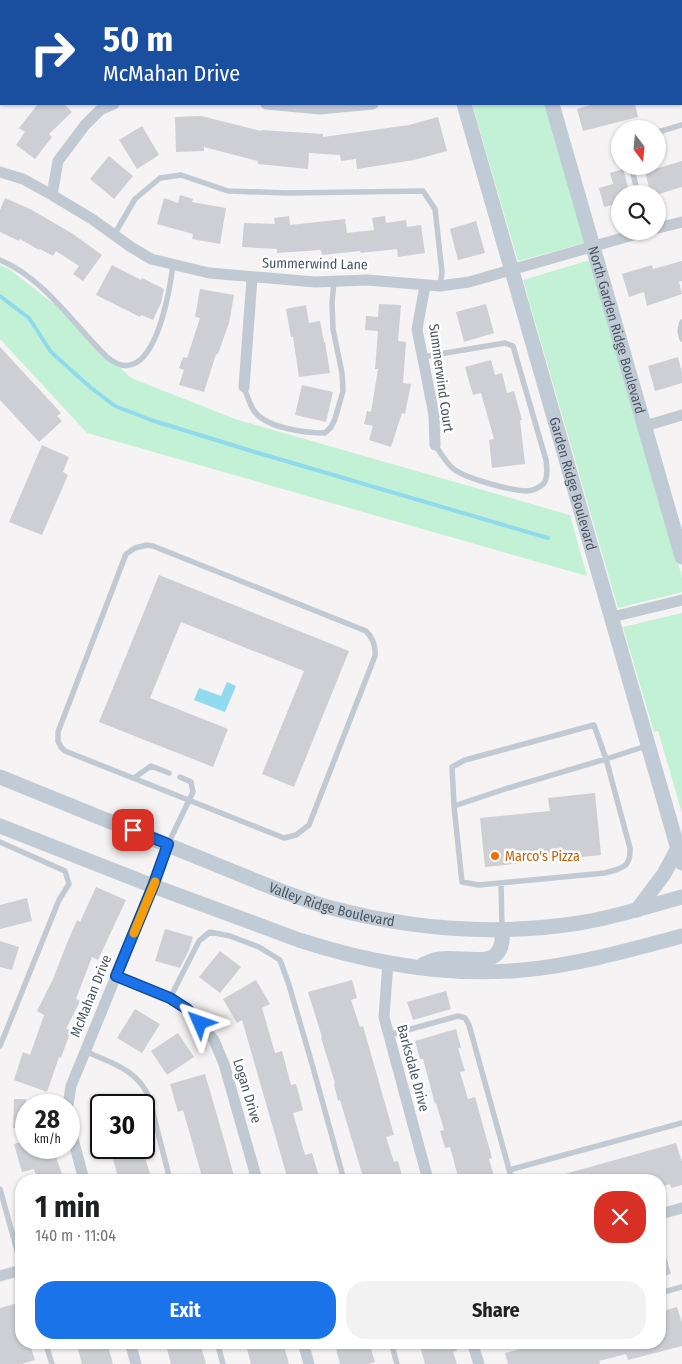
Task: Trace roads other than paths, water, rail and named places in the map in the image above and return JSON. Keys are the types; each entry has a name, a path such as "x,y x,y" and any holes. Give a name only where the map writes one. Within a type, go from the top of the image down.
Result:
{"main road":[{"name":"Garden Ridge Boulevard","path":"464,105 682,863"},
{"name":"North Garden Ridge Boulevard","path":"552,105 682,557"},
{"name":"Valley Ridge Boulevard","path":"0,777 267,885 327,907 415,926 502,930 543,928 580,923 682,897"},
{"path":"0,826 153,886 299,940 323,948 388,962 452,970 525,970 590,960 682,936"},
{"path":"637,910 664,874 678,848"},
{"path":"418,966 439,959 490,958 497,955 502,948 502,930"}],"street":[{"path":"52,195 58,161 85,125 100,110 112,105"},
{"path":"277,105 320,109 362,105"},
{"name":"Summerwind Lane","path":"0,172 23,180 52,195 92,219 151,259 209,273 252,278 315,282 368,280 440,286 469,282 617,240"},
{"path":"666,226 682,222"},
{"path":"244,387 252,278"},
{"name":"Summerwind Court","path":"424,286 417,329 434,415 435,445"},
{"path":"645,426 682,415"},
{"path":"612,617 682,600"},
{"name":"McMahan Drive","path":"70,1094 71,1086 153,886 168,844"},
{"name":"Barksdale Drive","path":"388,962 384,1017 426,1174"},
{"name":"Logan Drive","path":"116,976 170,998 187,1009 214,1040 224,1064 255,1174"},
{"path":"78,1159 82,1174"},
{"path":"666,1213 681,1212"},
{"path":"0,1276 15,1272"},
{"path":"132,1349 136,1364"},
{"path":"305,1349 309,1364"},
{"path":"475,1349 479,1364"}],"lane":[{"path":"666,130 682,125"},
{"path":"114,235 134,200 160,178 181,175 228,191 297,193 423,191 434,209 442,272 440,286"},
{"path":"0,260 20,271 52,297 114,363 125,365 133,364 141,359 155,339 164,312 173,264"},
{"path":"244,387 254,412 263,419 292,429 314,433 325,433 331,427 344,390 333,329 332,303 334,281"},
{"path":"682,322 680,331 682,339"},
{"path":"422,357 505,342 512,346 546,460 547,474 544,483 535,489 527,491 510,488 467,476 453,469 435,445"},
{"path":"141,546 153,546 366,630 370,634 375,644 376,656 309,825 301,833 284,838 134,778 66,751 60,746 58,741 58,732 126,554 130,550 141,546"},
{"path":"594,724 606,759 630,848 631,859 624,868 605,873 479,885 462,882 452,767 465,760 594,724"},
{"path":"454,806 648,745"},
{"path":"134,778 151,766 169,773"},
{"path":"168,844 193,792 191,782 180,777"},
{"path":"0,842 65,871 69,884 59,900 0,1046"},
{"path":"501,883 502,930"},
{"path":"170,998 199,941 210,932 230,936 252,944 280,960 289,984 342,1174"},
{"path":"389,1035 458,1016 465,1018 470,1025 510,1174"},
{"path":"85,1051 134,1074 144,1084 168,1174"},
{"path":"509,1170 682,1123"},
{"path":"0,1188 15,1243"},
{"path":"666,1291 682,1287"},
{"path":"47,1349 52,1364"},
{"path":"219,1349 223,1364"},
{"path":"393,1349 397,1364"}],"water":[{"path":"227,682 236,686 225,712 194,700 199,688 221,696"}],"waterway":[{"path":"0,296 29,318 51,352 90,387 115,406 154,421 255,452 548,538"}],"place":[{"name":"Marco's Pizza","path":"495,856"}]}
